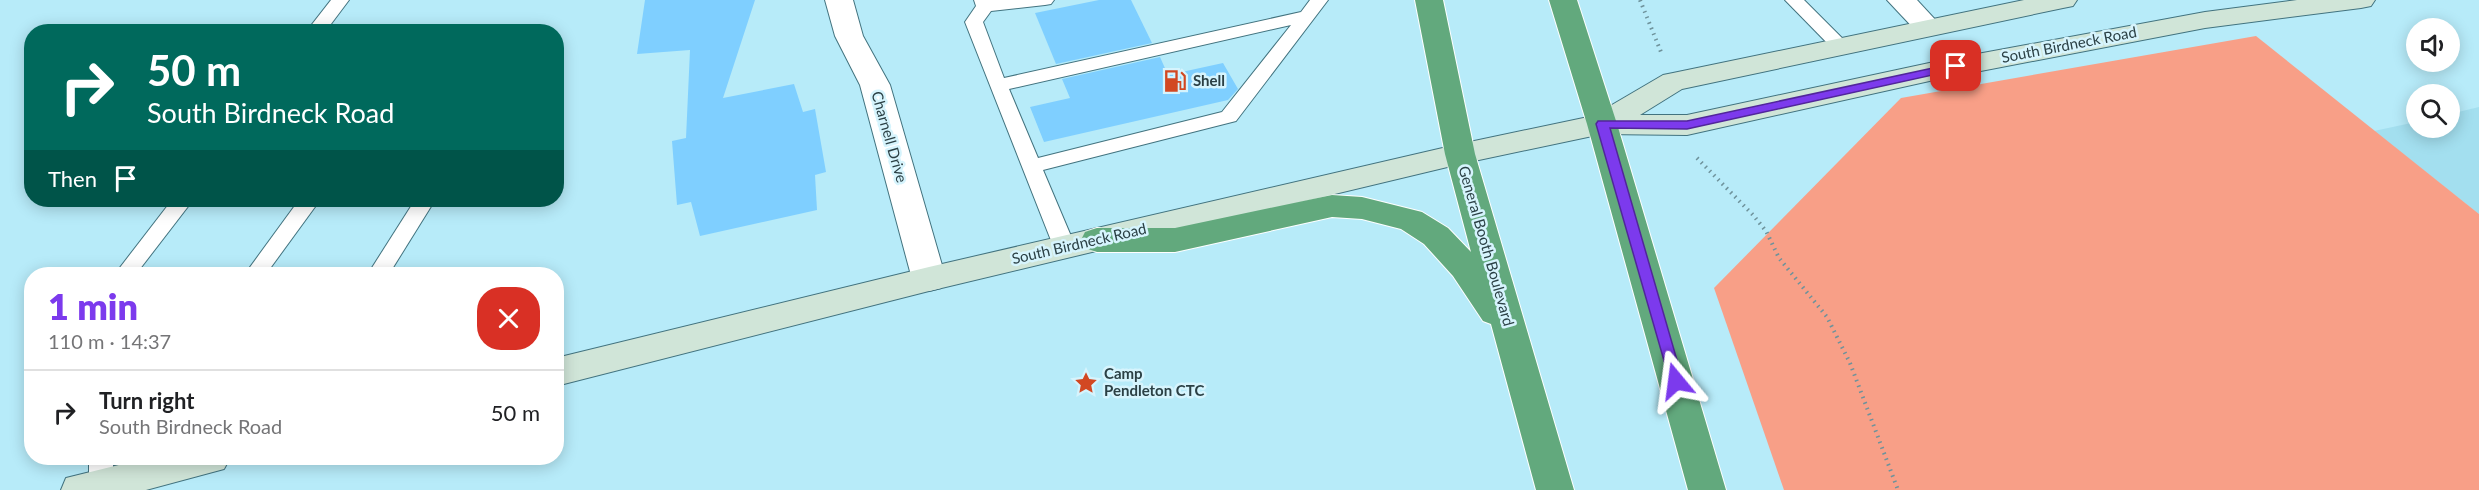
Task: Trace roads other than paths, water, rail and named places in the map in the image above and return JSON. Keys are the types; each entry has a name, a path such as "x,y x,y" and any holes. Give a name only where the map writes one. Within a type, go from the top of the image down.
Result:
{"highway":[{"name":"General Booth Boulevard","path":"1429,0 1460,154 1555,490"},
{"path":"1563,0 1602,124 1707,490"},
{"path":"1097,240 1176,240 1332,206 1372,210 1411,219 1436,236 1465,267 1512,337"}],"main road":[{"name":"South Birdneck Road","path":"1602,124 1673,82 2063,0"},
{"name":"South Birdneck Road","path":"564,370 928,279 1460,154 1602,124 1687,125 1934,70 2193,22 2361,0"},
{"path":"94,477 168,465"}],"street":[{"name":"Charnell Drive","path":"839,0 849,36 874,86 928,279"},
{"path":"1901,0 1928,27"}],"lane":[{"path":"321,24 340,0"},
{"path":"1045,0 984,3 974,22 1065,248"},
{"path":"1032,166 1229,117 1319,0"},
{"path":"1794,0 1840,46"},
{"path":"998,85 1307,16"},
{"path":"130,267 178,207"},
{"path":"260,267 305,207"},
{"path":"382,267 421,207"}],"place":[{"name":"Shell","path":"1175,81"},
{"name":"Camp Pendleton CTC","path":"1086,383"}]}
